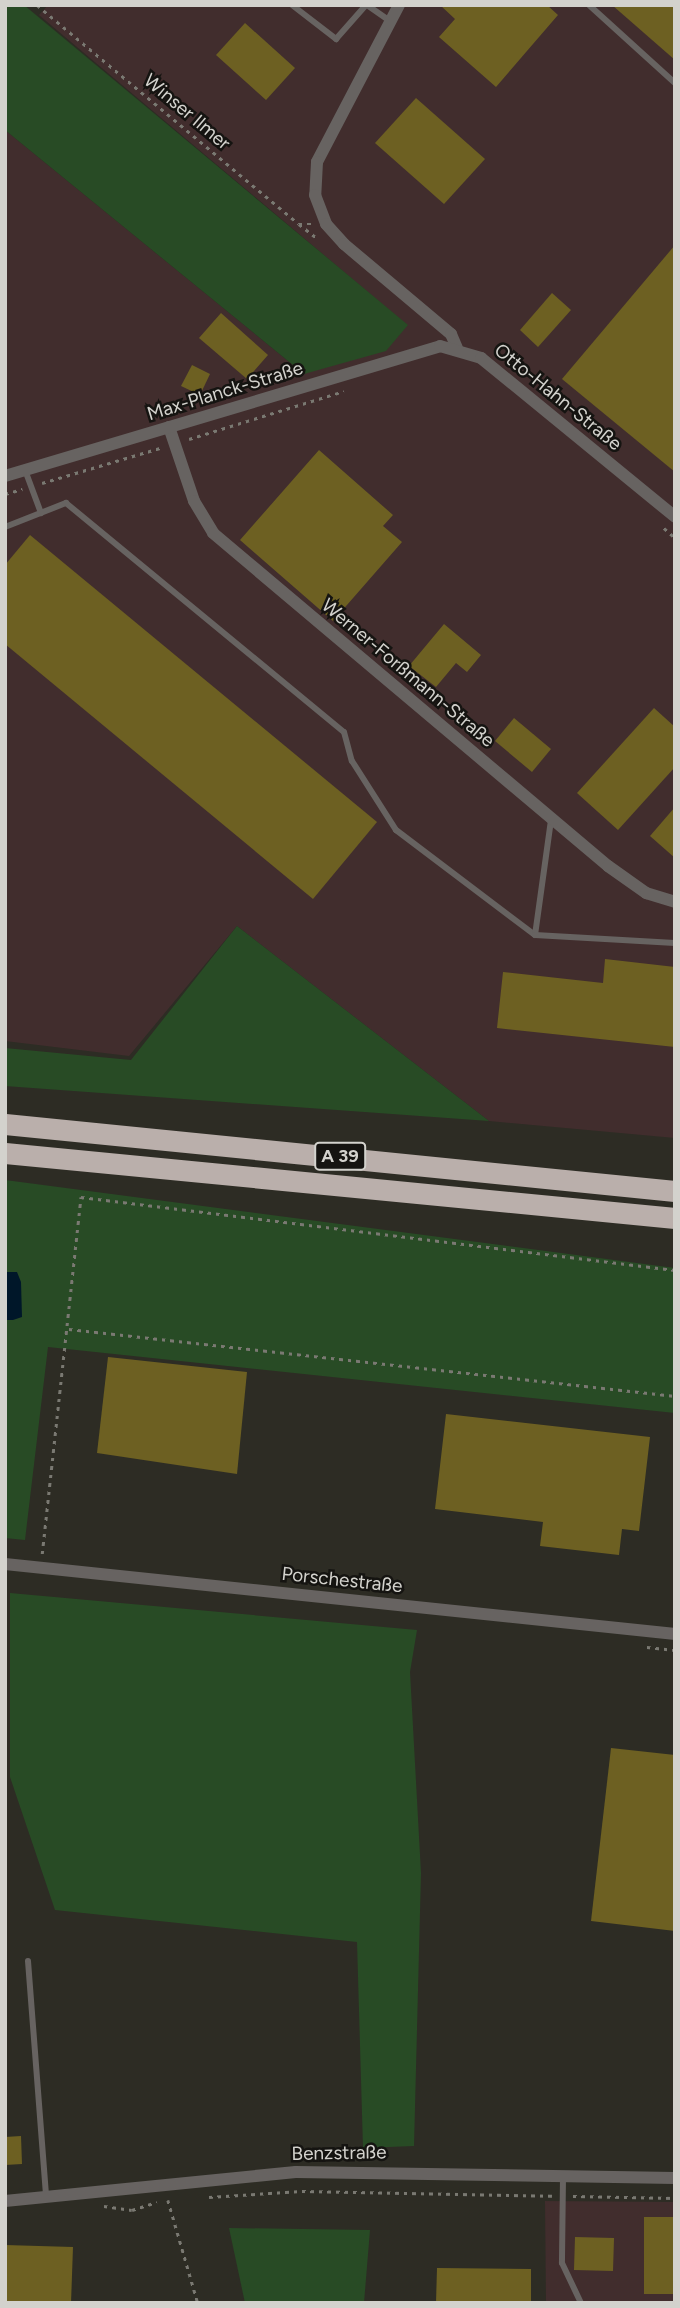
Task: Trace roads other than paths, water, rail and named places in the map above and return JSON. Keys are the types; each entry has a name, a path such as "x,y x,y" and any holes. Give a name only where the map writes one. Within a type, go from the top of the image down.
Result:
{"highway":[{"name":"A 39","path":"5,1124 675,1191"},
{"name":"A 39","path":"5,1153 675,1218"}],"street":[{"path":"390,21 398,5"},
{"name":"Otto-Hahn-Straße","path":"390,21 317,162 315,195 326,224 451,334 457,348 481,358 675,517"},
{"name":"Max-Planck-Straße","path":"5,476 440,346 457,348"},
{"name":"Werner-Forßmann-Straße","path":"169,428 194,501 213,533 551,818 646,893 675,902"},
{"name":"Porschestraße","path":"5,1564 675,1634"},
{"name":"Benzstraße","path":"5,2201 296,2172 675,2178"}],"lane":[{"path":"292,5 339,39 366,5 390,21"},
{"path":"589,5 675,83"},
{"path":"25,470 41,513"},
{"path":"5,527 66,503 344,732 352,761 396,830 536,935 675,943"},
{"path":"536,935 551,818"},
{"path":"28,1961 46,2196"},
{"path":"563,2175 562,2263 581,2303"}],"water":[{"path":"5,1272 17,1272 21,1282 22,1317 13,1320 5,1320"}]}
